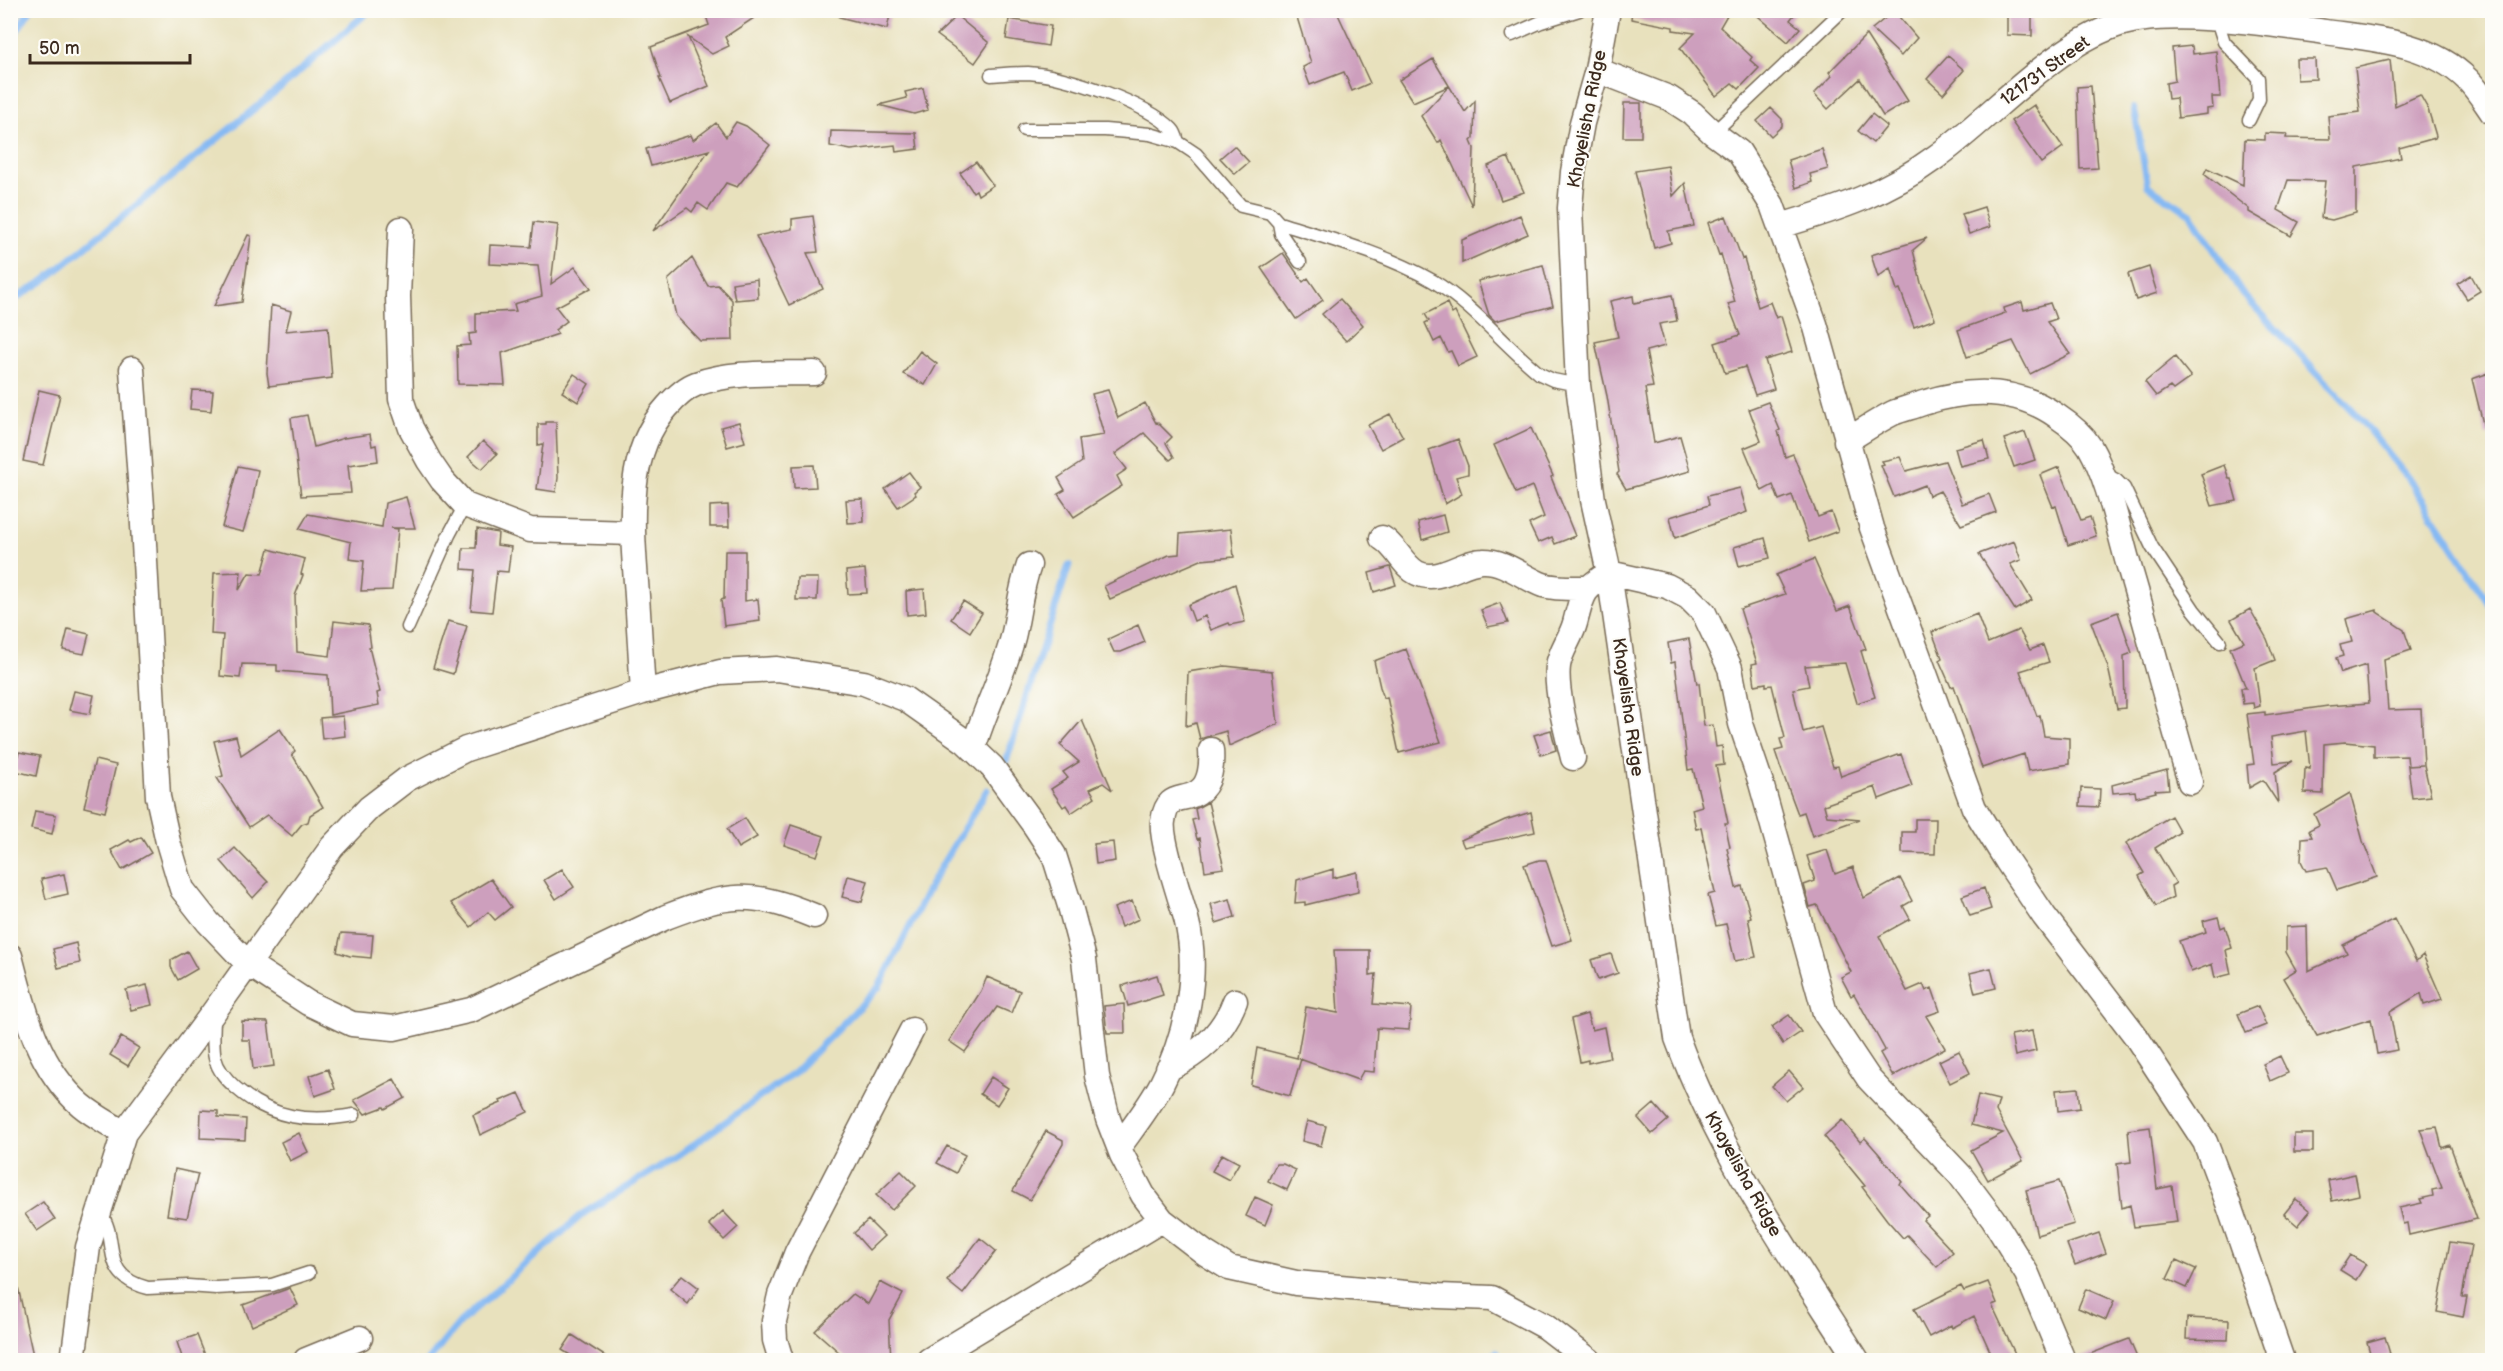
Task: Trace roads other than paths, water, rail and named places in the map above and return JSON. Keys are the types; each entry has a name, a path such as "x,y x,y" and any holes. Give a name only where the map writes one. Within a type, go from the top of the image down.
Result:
{"street":[{"name":"Khayelisha Ridge","path":"1608,10 1598,70 1582,123 1573,172 1570,208 1578,385 1593,500 1609,573 1677,1038 1695,1084 1730,1156 1772,1228 1857,1360"},
{"name":"121731 Street","path":"1780,226 1850,205 1907,177 1938,156 2065,53 2093,35 2114,26 2138,20 2169,18 2217,20 2293,27 2388,41 2416,48 2445,62 2468,80 2493,112"},
{"path":"1598,70 1669,98 1692,113 1713,133 1739,152 1772,205 1815,324 1872,528 1974,808 2019,879 2135,1035 2205,1142 2229,1203 2282,1360"},
{"path":"400,229 398,318 401,399 411,428 429,461 465,505 530,531 633,533"},
{"path":"132,369 158,797 182,890 208,922 248,963 308,1004 352,1024 394,1028 471,1010 666,917 698,905 733,897 761,897 785,903 814,916"},
{"path":"643,692 633,533 635,481 641,453 649,432 675,398 694,385 727,377 814,373"},
{"path":"1846,441 1894,413 1950,395 1982,392 2009,394 2049,410 2071,426 2089,446 2100,472 2143,611 2162,692 2190,782"},
{"path":"1382,538 1418,573 1430,576 1442,574 1475,561 1487,560 1542,584 1553,587 1588,588"},
{"path":"973,749 978,730 998,685 1013,636 1020,593 1029,565"},
{"path":"1573,758 1558,668 1574,625 1581,596 1609,573 1666,586 1688,597 1704,613 1730,668 1742,724 1761,783 1825,1013 1869,1078 1960,1174 1993,1219 2027,1274 2063,1360"},
{"path":"73,1360 88,1247 124,1133 332,847 369,808 407,779 466,749 643,692 720,672 777,669 864,683 905,699 939,722 992,767 1054,855 1084,959 1097,1076 1108,1119 1143,1195 1162,1220 1229,1268 1296,1283 1439,1296 1492,1298 1545,1327 1589,1360"},
{"path":"1119,1147 1145,1111 1168,1069 1177,1049 1186,1013 1191,948 1187,921 1162,824 1166,809 1172,801 1197,793 1207,781 1211,767 1211,750"},
{"path":"10,956 31,1029 54,1077 81,1105 124,1133"},
{"path":"1168,1069 1198,1053 1209,1044 1221,1030 1234,1001"},
{"path":"781,1360 774,1340 774,1321 780,1295 797,1252 912,1030"},
{"path":"929,1360 1162,1220"},
{"path":"306,1360 360,1338"}],"lane":[{"path":"1512,35 1541,22 1579,10"},
{"path":"1713,133 1843,10"},
{"path":"2217,20 2224,42 2258,78 2259,99 2249,120"},
{"path":"991,75 1029,73 1066,79 1103,92 1150,113 1173,130 1178,142"},
{"path":"1024,130 1078,129 1144,133 1178,142 1196,154 1241,206 1270,213 1279,223 1366,252 1433,281 1468,308 1540,374 1553,380 1578,385"},
{"path":"1279,223 1281,234 1300,262"},
{"path":"2100,472 2116,480 2124,488 2157,556 2220,642"},
{"path":"408,627 465,505"},
{"path":"213,1013 214,1057 218,1068 227,1080 246,1097 264,1109 308,1119 330,1119 354,1115"},
{"path":"98,1210 106,1221 110,1253 122,1274 135,1284 148,1288 254,1287 272,1285 309,1273"}],"waterway":[{"path":"10,41 30,10"},
{"path":"10,302 45,280 287,82 370,10"},
{"path":"2134,108 2148,186 2191,214 2242,293 2360,419 2411,482 2492,607"},
{"path":"1006,762 1069,565"},
{"path":"429,1360 460,1322 584,1213 679,1155 795,1072 879,987 933,880 987,790"},
{"path":"1489,1360 1496,1352"}]}
